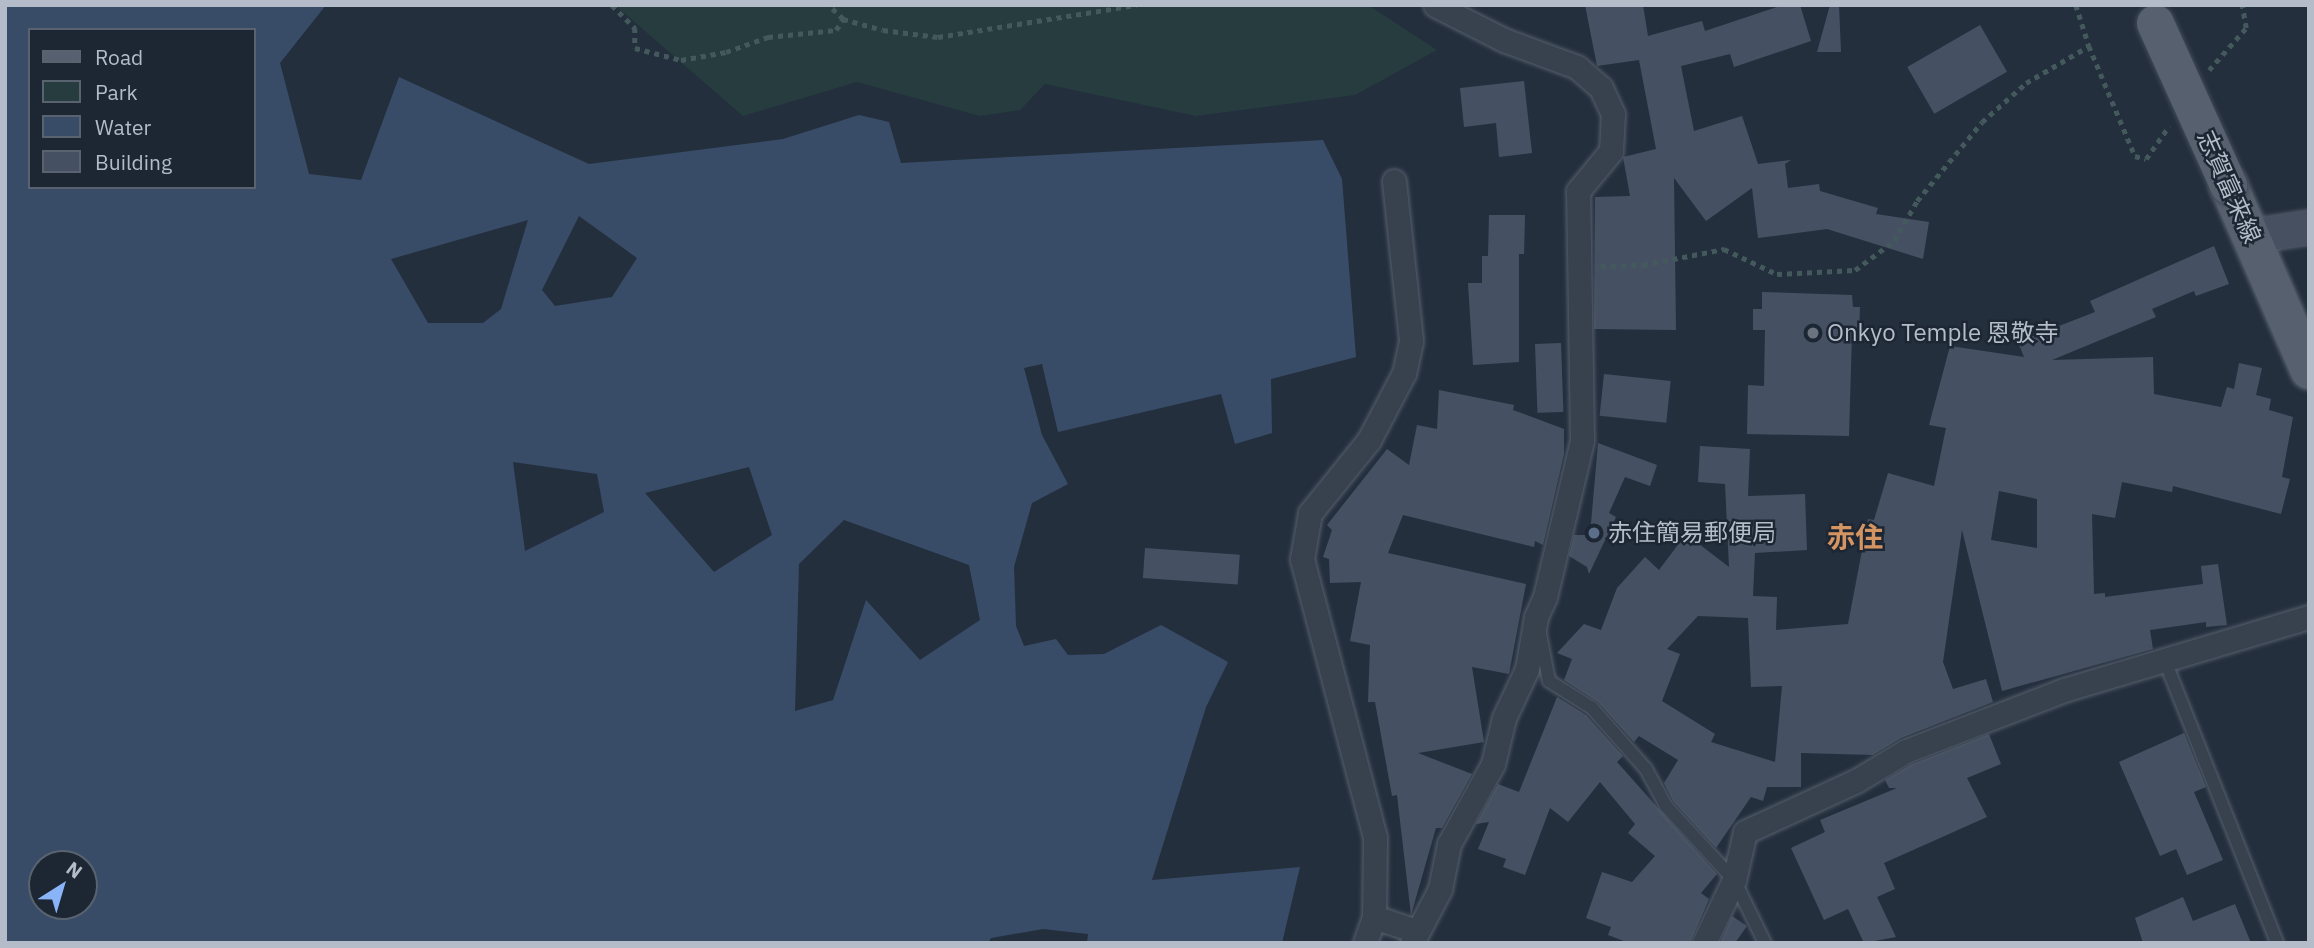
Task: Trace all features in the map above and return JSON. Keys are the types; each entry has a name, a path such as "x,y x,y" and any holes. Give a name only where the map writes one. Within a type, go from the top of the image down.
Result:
{"main road":[{"name":"志賀富来線","path":"2151,14 2309,370"}],"street":[{"path":"1374,917 1414,937 1440,889 1448,844 1493,764 1504,718 1527,669 1536,617 1545,597 1582,440 1576,266 1578,191 1611,151 1613,114 1601,88 1577,66 1504,40 1435,5"},
{"path":"1365,943 1374,917 1375,838 1302,559 1310,513 1369,440 1404,373 1411,341 1394,181"},
{"path":"2250,236 2309,227"},
{"path":"1704,943 1734,880 1745,832 1856,781 1906,751 2064,690 2309,617"}],"lane":[{"path":"1536,617 1549,681 1592,708 1646,769 1666,806 1734,880 1765,943"},
{"path":"2165,661 2277,943"}],"path":[{"path":"612,5 635,28 635,48 681,60 726,52 768,37 836,30 843,19"},
{"path":"828,5 843,19 883,30 937,37 1136,5"},
{"path":"2076,5 2135,156 2146,159 2176,116"},
{"path":"2207,73 2246,28 2242,5"},
{"path":"1576,266 1643,265 1724,249 1777,274 1855,270 1894,241 1917,201 1982,122 2026,83 2090,46"}],"green space":[{"path":"615,5 1368,5 1437,50 1355,95 1196,116 1045,84 1020,110 980,116 857,82 743,116"}],"water":[{"path":"5,5 326,5 280,63 309,174 361,180 399,77 589,164 783,139 859,115 889,122 901,163 1323,140 1342,179 1356,357 1271,379 1272,433 1235,444 1221,394 1058,432 1042,364 1024,368 1042,435 1068,484 1032,503 1014,567 1016,626 1024,646 1056,639 1068,655 1104,654 1161,625 1228,662 1206,707 1152,880 1300,867 1282,943 1087,943 1088,934 1043,929 991,938 988,943 5,943","holes":["579,216 637,258 612,297 555,306 542,290","528,220 501,309 483,323 428,323 391,259","513,462 597,474 604,512 525,551","749,467 772,535 714,572 645,493","844,520 969,565 980,620 920,660 866,600 833,700 795,711 799,564"]}],"building":[{"path":"1585,5 1643,5 1648,36 1702,21 1705,31 1783,5 1800,5 1811,41 1734,67 1730,54 1681,66 1694,131 1742,116 1758,164 1791,160 1785,164 1788,188 1819,184 1820,191 1878,208 1876,214 1929,222 1923,259 1827,229 1758,238 1752,188 1706,221 1674,178 1676,330 1594,329 1595,197 1630,196 1623,157 1656,149 1639,60 1597,66"},
{"path":"1830,5 1839,5 1841,52 1817,52"},
{"path":"1980,25 2007,72 1934,114 1907,67"},
{"path":"1524,81 1532,153 1499,157 1496,123 1464,127 1460,88"},
{"path":"1489,215 1525,215 1524,254 1519,254 1519,362 1473,365 1468,283 1482,283 1482,256 1488,256"},
{"path":"2214,246 2229,284 2196,296 2194,291 2152,309 2156,317 2052,360 2153,357 2154,394 2221,407 2227,387 2234,389 2239,363 2262,368 2256,395 2271,399 2269,410 2293,417 2282,477 2290,479 2281,514 2173,486 2172,492 2122,482 2115,518 2092,514 2094,594 2105,593 2105,597 2203,584 2201,566 2218,564 2227,625 2206,627 2206,622 2150,630 2153,649 2002,691 1962,530 1943,662 1953,689 1986,679 1993,702 1901,738 1873,755 1801,753 1801,787 1767,787 1763,801 1751,797 1716,848 1673,801 1664,783 1678,760 1639,736 1634,742 1598,702 1564,680 1572,659 1557,653 1584,624 1601,630 1617,588 1645,557 1659,570 1686,534 1729,567 1725,484 1698,482 1700,446 1750,449 1748,496 1805,494 1807,550 1755,553 1753,596 1777,597 1776,630 1848,624 1868,519 1874,520 1888,473 1934,486 1946,428 1929,425 1950,346 2024,357 2018,342 2095,312 2090,301","holes":["1999,491 2037,499 2037,548 1991,540","1698,616 1748,618 1751,687 1782,686 1775,762 1711,742 1715,734 1662,701 1680,654 1667,649"]},
{"path":"1762,292 1852,295 1853,307 1860,307 1859,334 1852,334 1849,436 1747,434 1748,385 1764,386 1765,330 1753,330 1753,309 1762,309"},
{"path":"1561,343 1563,412 1537,413 1535,344"},
{"path":"1604,374 1671,381 1666,423 1600,416"},
{"path":"1439,390 1514,405 1513,410 1564,429 1564,454 1543,545 1535,541 1534,547 1403,515 1388,553 1526,584 1509,674 1472,667 1484,742 1418,753 1472,774 1442,828 1436,828 1411,915 1397,795 1392,796 1375,702 1368,702 1370,645 1350,641 1361,582 1330,583 1329,559 1323,557 1332,530 1327,525 1387,449 1409,465 1417,425 1437,429"},
{"path":"1598,443 1657,465 1650,486 1625,477 1609,513 1616,517 1589,574 1587,567 1569,556 1574,535 1590,535"},
{"path":"1145,548 1240,555 1238,585 1143,578"},
{"path":"1557,697 1586,715 1623,756 1617,762 1717,874 1701,893 1709,899 1690,943 1629,943 1608,935 1611,927 1586,918 1602,872 1632,882 1655,856 1628,833 1635,824 1600,782 1568,822 1550,808 1525,875 1503,867 1506,859 1478,849 1489,822 1476,824 1498,784 1519,792"},
{"path":"2184,733 2206,787 2194,792 2223,860 2187,875 2176,849 2160,856 2119,762"},
{"path":"1989,734 2001,764 1967,778 1987,817 1884,863 1895,889 1877,897 1896,937 1864,943 1848,909 1824,920 1791,848 1825,832 1820,820 1897,788 1889,788 1885,780 1912,764"},
{"path":"2183,897 2193,921 2235,904 2251,943 2143,943 2135,918"},
{"path":"1732,916 1747,926 1735,943 1720,943"}],"place":[{"name":"Onkyo Temple 恩敬寺","path":"1813,333"},
{"name":"赤住簡易郵便局","path":"1594,533"}],"district":[{"name":"赤住","path":"1855,537"}]}
